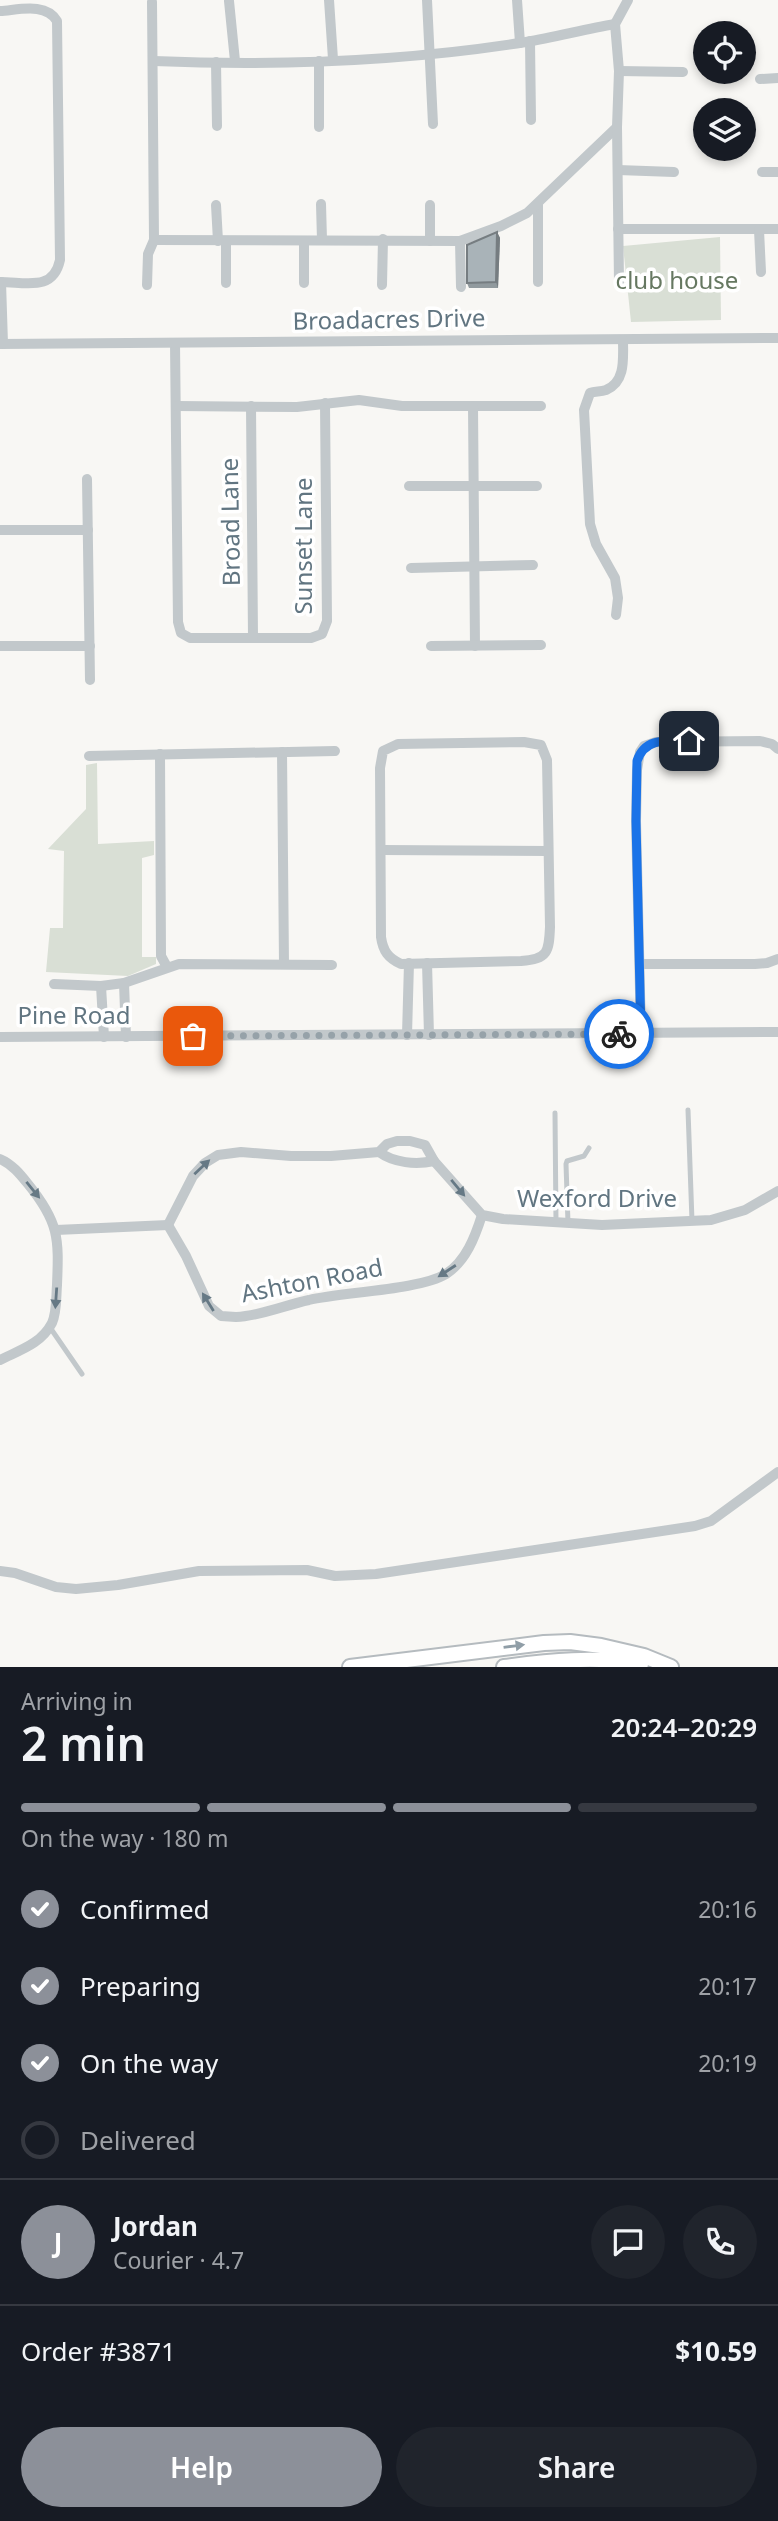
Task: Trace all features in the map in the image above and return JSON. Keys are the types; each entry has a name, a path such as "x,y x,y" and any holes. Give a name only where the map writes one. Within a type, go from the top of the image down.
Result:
{"street":[{"path":"329,0 332,59"},
{"path":"428,0 433,124"},
{"path":"517,0 525,42 531,120"},
{"path":"619,282 619,71 615,24 628,0"},
{"path":"229,1 234,61"},
{"path":"147,285 148,254 154,240 152,2"},
{"path":"0,11 37,8 50,12 57,21 60,247 58,268 52,279 41,282 1,282 1,344"},
{"path":"154,61 319,61 431,54 525,42 615,24"},
{"path":"319,61 319,127"},
{"path":"216,62 216,126"},
{"path":"619,71 683,72"},
{"path":"760,79 778,78"},
{"path":"154,240 460,241 518,218 538,204 617,127"},
{"path":"618,170 674,172"},
{"path":"762,172 778,172"},
{"path":"321,204 322,240"},
{"path":"538,204 538,282"},
{"path":"216,205 226,284"},
{"path":"430,205 430,241"},
{"path":"618,229 778,229"},
{"path":"759,230 761,272"},
{"path":"382,285 383,239"},
{"path":"304,241 304,283"},
{"path":"460,241 461,287"},
{"name":"Broadacres Drive","path":"1,344 778,338"},
{"path":"617,615 618,598 613,572 596,544 590,524 583,410 590,393 615,385 621,376 623,340"},
{"name":"Sunset Lane","path":"175,342 179,629 185,636 195,639 311,638 318,636 325,628 325,403"},
{"path":"177,406 297,407 369,400 402,406 541,406"},
{"name":"Broad Lane","path":"250,406 253,637"},
{"path":"473,406 475,646"},
{"path":"87,479 90,680"},
{"path":"409,486 537,486"},
{"path":"0,530 88,530"},
{"path":"411,568 533,565"},
{"path":"430,646 541,645"},
{"path":"0,646 90,646"},
{"path":"641,1034 636,809 636,770 640,752 649,744 667,741 760,741 772,744 778,749"},
{"path":"524,742 541,745 547,760 550,944 544,955 522,961 401,964 393,960 384,951 382,944 382,850 380,768 382,754 387,748 398,744 524,742"},
{"path":"89,756 335,751"},
{"path":"282,752 284,964"},
{"path":"160,754 161,956 167,967"},
{"path":"382,850 548,851"},
{"path":"640,964 755,964 778,958"},
{"path":"407,1035 409,963"},
{"path":"427,963 429,1035"},
{"path":"54,984 101,986 124,983 179,964 332,965"},
{"path":"124,983 126,1037"},
{"path":"101,986 104,1037"},
{"name":"Pine Road","path":"0,1037 778,1032"},
{"name":"Wexford Drive","path":"168,1225 193,1176 205,1163 218,1155 241,1152 331,1156 379,1152 391,1142 410,1141 425,1145 435,1161 482,1215 512,1220 602,1225 692,1221 728,1216 745,1210 778,1191"},
{"name":"Wexford Drive","path":"379,1152 399,1161 435,1161"},
{"path":"0,1159 11,1165 48,1210 59,1250 54,1316 49,1326 35,1342 0,1360"},
{"name":"Ashton Road","path":"168,1225 187,1256 209,1306 221,1316 236,1317 318,1298 439,1277 464,1256 482,1215"},
{"path":"55,1230 168,1225"},
{"path":"0,1571 15,1573 55,1587 76,1589 118,1585 199,1571 307,1570 335,1576 376,1573 695,1526 711,1521 778,1472"},
{"path":"350,1667 425,1662 570,1642 644,1656 667,1666"},
{"path":"504,1667 562,1660 614,1660 667,1666"}],"lane":[{"path":"688,1110 692,1221"},
{"path":"555,1113 562,1223"},
{"path":"562,1223 567,1161 584,1156 589,1148"},
{"path":"49,1326 82,1374"}],"green space":[{"name":"club house","path":"720,237 721,320 631,322 623,246"},
{"path":"97,763 98,844 154,841 154,855 142,858 142,957 156,957 156,964 128,976 46,972 50,928 63,928 64,851 48,849 86,809 86,765"}],"building":[{"path":"497,232 496,282 467,283 467,245"}],"way so far":[{"path":"193,1036 619,1034"}],"route":[{"path":"619,1034 641,1034 637,761 644,746 649,744 689,741"}]}
